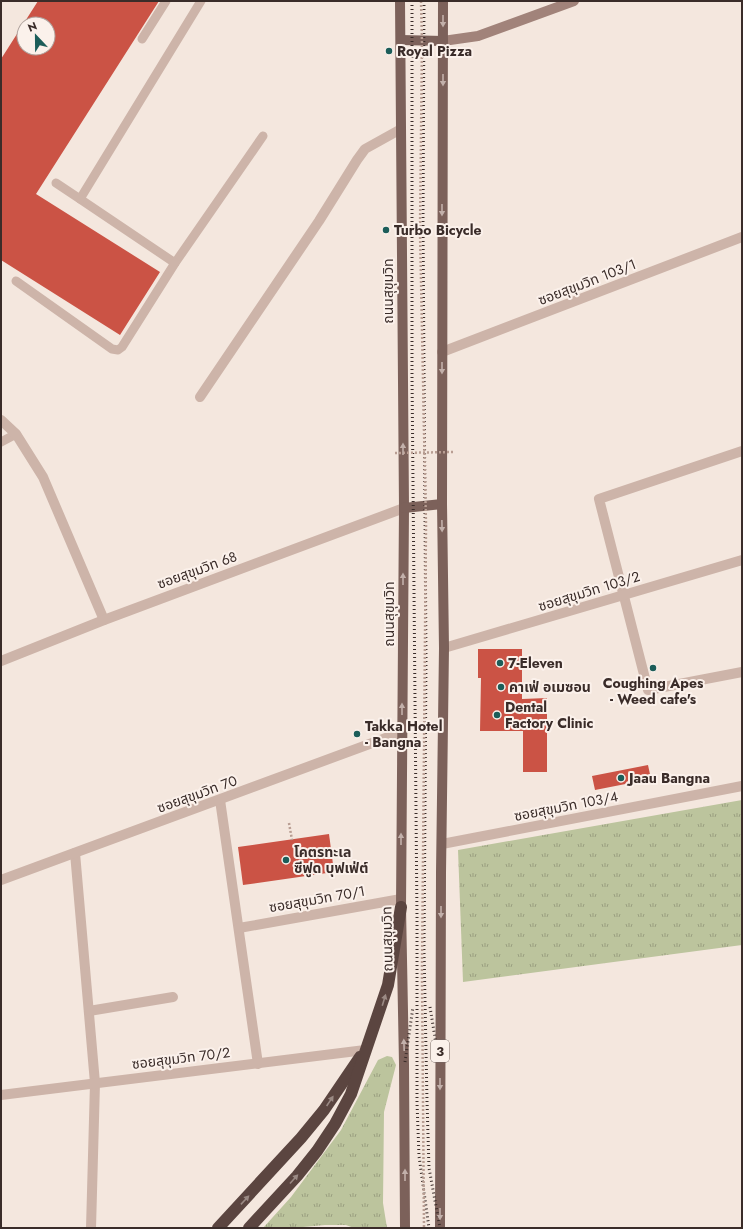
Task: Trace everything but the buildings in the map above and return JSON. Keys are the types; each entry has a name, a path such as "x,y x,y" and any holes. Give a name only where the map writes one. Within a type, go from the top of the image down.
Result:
{"highway":[{"path":"249,1228 297,1176 317,1151 331,1130 351,1094 359,1073 365,1050 381,1010 388,985 401,903"},
{"path":"218,1228 302,1138 324,1110 365,1050"}],"main road":[{"name":"ถนนสุขุมวิท","path":"400,1 404,508 401,903 405,1228"},
{"path":"442,844 444,648 442,504 443,1"},
{"path":"401,40 443,41 478,36 574,1"},
{"path":"404,508 442,504"},
{"name":"3","path":"440,1228 442,844"}],"street":[{"path":"200,397 319,221 365,149 401,129"},
{"name":"ซอยสุขุมวิท 103/1","path":"442,352 742,237"},
{"path":"1,420 16,434 44,476 104,620"},
{"path":"742,451 599,499 625,595 648,690 742,672"},
{"name":"ซอยสุขุมวิท 68","path":"1,660 404,508"},
{"name":"ซอยสุขุมวิท 103/2","path":"444,648 742,560"},
{"name":"ซอยสุขุมวิท 70","path":"1,880 75,854 402,732"},
{"name":"ซอยสุขุมวิท 103/4","path":"442,844 742,786"},
{"path":"220,800 258,1064"},
{"path":"75,854 96,1082 91,1228"},
{"name":"ซอยสุขุมวิท 70/1","path":"238,928 401,903"},
{"path":"89,1011 173,998"},
{"name":"ซอยสุขุมวิท 70/2","path":"1,1095 96,1082 258,1064 365,1050"}],"lane":[{"path":"142,39 166,1"},
{"path":"80,199 201,1"},
{"path":"16,280 112,349 118,350 122,347 175,263 263,136"},
{"path":"56,183 175,263"},
{"path":"1,442 16,434"}],"path":[{"path":"421,1 420,231 426,525 422,972 424,1228"},
{"path":"396,453 454,452"},
{"path":"289,823 292,840"}],"green space":[{"path":"742,800 742,945 463,982 458,850"},
{"path":"387,1056 392,1057 396,1065 384,1112 383,1203 387,1228 354,1228 346,1225 325,1225 292,1228 263,1228 291,1197 341,1130 378,1060"}],"railway":[{"path":"412,1 412,374 417,918 417,1103 419,1156 429,1228"},
{"path":"424,1 423,224 426,660 424,950 429,1168 440,1228"},
{"path":"405,1062 413,1007"},
{"path":"430,1007 438,1056"}],"place":[{"name":"Royal Pizza","path":"389,51"},
{"name":"Turbo Bicycle","path":"386,230"},
{"name":"7-Eleven","path":"500,663"},
{"name":"Coughing Apes - Weed cafe's","path":"653,668"},
{"name":"คาเฟ่ อเมซอน","path":"501,687"},
{"name":"Dental Factory Clinic","path":"497,715"},
{"name":"Takka Hotel - Bangna","path":"357,734"},
{"name":"Jaau Bangna","path":"621,778"},
{"name":"โคตรทะเล ซีฟูด บุฟเฟ่ต์","path":"286,860"}]}
